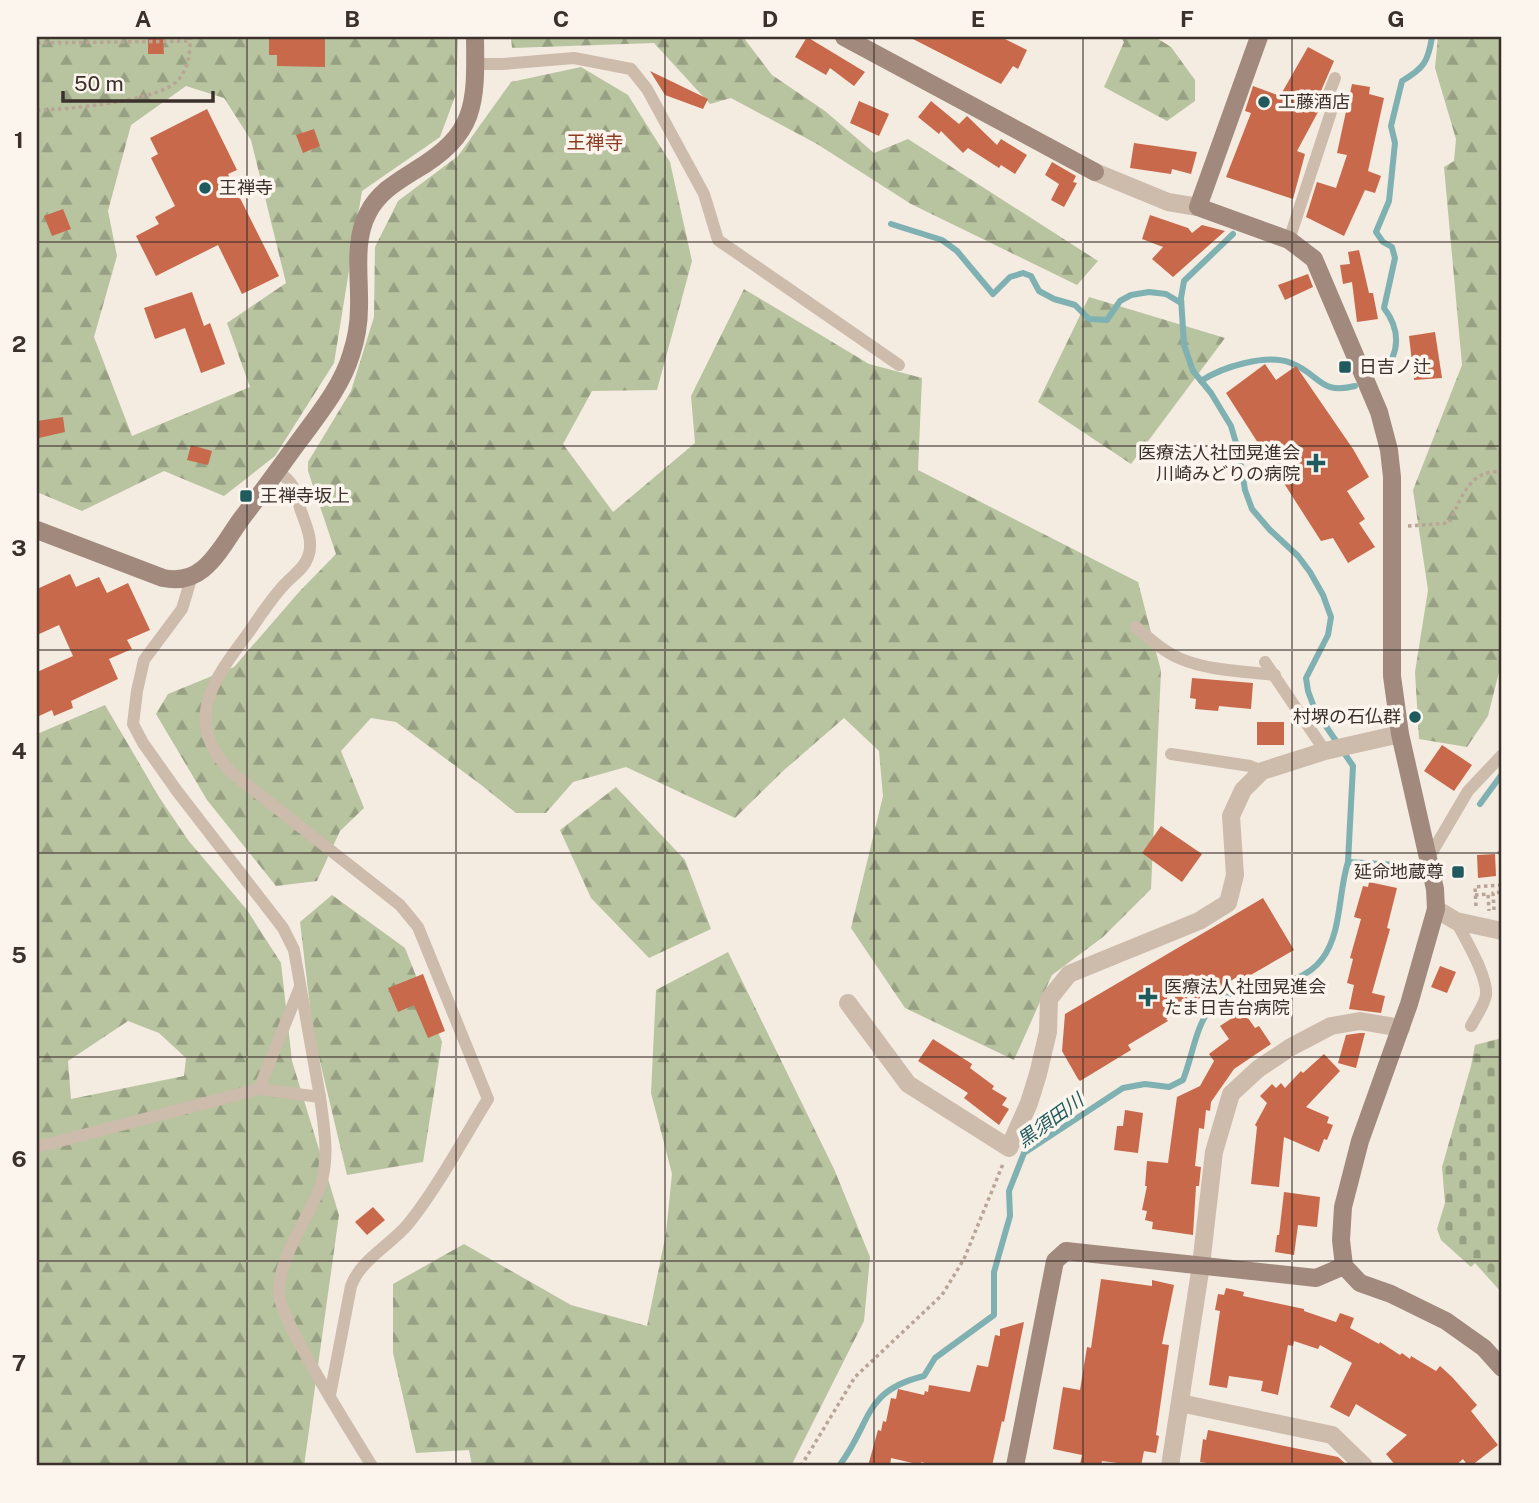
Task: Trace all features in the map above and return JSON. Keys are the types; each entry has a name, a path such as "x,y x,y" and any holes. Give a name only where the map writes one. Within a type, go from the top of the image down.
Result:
{"street":[{"path":"37,530 163,578 177,580 192,576 205,568 328,401 351,356 359,311 360,233 367,214 379,194 432,160 450,145 464,128 473,107 475,37"},
{"path":"844,37 1095,172 1168,202 1198,207 1289,240 1314,259 1379,412 1389,450 1392,676 1400,734 1435,889 1436,909 1401,1028 1360,1141 1343,1207 1341,1240 1344,1266 1360,1283 1391,1294 1446,1321 1484,1348 1502,1368"},
{"path":"1198,207 1259,37"},
{"path":"848,1003 908,1084 1009,1148 1029,1103 1038,1074 1048,1032 1049,999 1069,974 1199,921 1228,903 1235,875 1231,816 1243,790 1262,771 1325,751 1400,734"},
{"path":"1436,909 1456,921 1496,923"},
{"path":"1170,1466 1201,1265 1214,1152 1231,1094 1258,1069 1291,1047 1331,1026 1360,1021 1401,1028"},
{"path":"1015,1466 1055,1261 1066,1251 1316,1278 1344,1266"},
{"path":"1180,1403 1332,1435 1364,1466"}],"lane":[{"path":"475,64 573,58 631,69 646,89 704,194 718,240 899,365"},
{"path":"1289,240 1332,109 1325,103 1335,78"},
{"path":"277,471 291,481 309,534 311,546 308,559 283,586 215,678 205,722 208,739 216,757 231,772 400,905 418,927 430,950 488,1099 427,1198 407,1225 361,1267 355,1276 330,1395"},
{"path":"192,576 182,609 144,660 133,724 177,791 283,928 294,950 327,1148 320,1186 283,1266 278,1294 290,1325 372,1466"},
{"path":"1136,627 1163,649 1181,659 1206,667 1275,675"},
{"path":"1265,662 1325,751"},
{"path":"1171,754 1250,766 1262,771"},
{"path":"1428,859 1468,791 1502,755"},
{"path":"1456,921 1478,965 1486,989 1486,999 1471,1026"},
{"path":"259,1089 300,987"},
{"path":"37,1146 259,1089 320,1097"}],"path":[{"path":"37,43 184,42 190,39 190,61 175,83 163,89 119,101 37,110"},
{"path":"1392,527 1449,523 1476,476 1494,471 1502,472"},
{"path":"1499,851 1502,866"},
{"path":"1477,887 1502,885"},
{"path":"1496,923 1493,893 1502,892"},
{"path":"1475,895 1488,894 1496,923"},
{"path":"801,1466 855,1377 942,1295 964,1259 1009,1148"}],"green space":[{"path":"37,37 458,37 456,94 440,137 362,191 334,363 275,456 224,496 164,471 82,511 37,492","holes":["186,86 224,98 251,140 286,283 227,323 250,387 132,436 94,337 117,256 108,211 131,125"]},
{"path":"511,37 743,37 772,75 825,111 874,153 908,139 1098,261 1077,285 911,204 817,144 731,98 710,104 654,43 512,48"},
{"path":"1120,37 1155,37 1171,47 1195,80 1195,101 1167,121 1104,87 1124,42"},
{"path":"1438,37 1502,37 1502,660 1488,716 1467,747 1419,739 1415,672 1428,590 1413,490 1462,365 1444,167 1454,161 1456,139 1435,68"},
{"path":"581,67 628,95 670,162 692,261 657,390 592,391 563,444 613,512 695,443 691,396 744,289 869,364 922,378 918,470 1138,582 1161,671 1151,889 1103,937 1052,975 1014,1060 905,1008 851,928 883,796 879,751 844,718 783,771 735,818 626,767 573,782 546,813 516,813 396,722 371,718 341,751 364,808 340,831 317,881 276,886 207,800 156,714 168,694 234,667 336,554 308,471 308,462 351,391 374,317 375,247 398,201 458,156 511,82"},
{"path":"1089,297 1225,338 1131,464 1038,402"},
{"path":"105,705 159,797 188,840 247,910 281,963 292,1061 339,1215 304,1466 37,1466 37,734","holes":["128,1021 159,1033 186,1058 184,1076 71,1099 68,1061"]},
{"path":"616,787 685,860 711,929 649,958 591,898 560,830"},
{"path":"332,895 405,948 442,1042 423,1162 347,1175 313,1032 300,922"},
{"path":"728,952 834,1169 870,1257 864,1321 791,1466 472,1466 469,1450 416,1453 393,1353 393,1284 464,1244 571,1305 647,1326 666,1233 672,1174 651,1093 656,990"},
{"path":"1502,1038 1501,1292 1475,1263 1471,1267 1441,1240 1437,1229 1445,1203 1442,1167 1475,1045"}],"building":[{"path":"148,37 163,37 164,54 148,54"},
{"path":"269,37 325,37 325,67 277,66 277,55 269,55"},
{"path":"807,37 865,72 854,86 830,68 826,75 795,57"},
{"path":"909,37 1001,37 1027,50 1018,69 1013,66 1001,84"},
{"path":"1308,47 1334,61 1317,100 1318,112 1297,151 1305,154 1293,199 1226,177 1251,113 1245,111 1253,86 1280,96"},
{"path":"650,71 708,99 703,109 665,95"},
{"path":"1352,84 1370,87 1369,94 1384,98 1368,171 1381,176 1375,193 1365,190 1344,236 1306,217 1317,182 1336,188 1347,155 1337,153"},
{"path":"859,101 889,114 879,136 850,123"},
{"path":"931,101 959,124 967,116 997,145 1001,139 1027,155 1015,174 1001,165 999,168 968,148 963,153 941,131 939,134 918,117"},
{"path":"207,109 237,170 228,174 279,276 242,294 218,245 156,276 136,236 159,224 155,217 175,206 151,158 158,154 150,138"},
{"path":"314,129 320,146 303,153 296,135"},
{"path":"1134,143 1197,152 1191,174 1172,169 1171,174 1130,168"},
{"path":"1052,162 1076,176 1073,182 1077,183 1064,207 1051,200 1059,184 1045,175"},
{"path":"63,209 71,229 52,236 44,216"},
{"path":"1150,215 1188,228 1192,233 1202,225 1225,231 1173,277 1152,259 1163,247 1142,239"},
{"path":"1359,250 1378,319 1357,322 1352,282 1343,284 1340,265 1350,264 1348,252"},
{"path":"1308,274 1313,287 1285,300 1278,285"},
{"path":"192,292 204,326 210,323 225,364 201,373 185,328 155,339 144,308"},
{"path":"1435,332 1442,378 1414,380 1409,336"},
{"name":"医療法人社団晃進会 川崎みどりの病院","path":"1265,364 1276,380 1296,366 1369,477 1347,491 1365,519 1359,523 1375,547 1348,563 1333,538 1321,541 1226,393"},
{"path":"63,417 65,432 39,438 37,421"},
{"path":"191,445 212,451 208,465 187,460"},
{"path":"70,574 76,587 99,577 107,593 128,583 150,630 127,640 132,649 109,659 118,679 71,701 73,708 54,716 52,710 37,717 37,672 73,656 59,625 37,635 37,589"},
{"path":"1192,678 1253,683 1251,709 1219,706 1218,711 1195,709 1196,699 1190,698"},
{"path":"1257,722 1284,722 1284,745 1257,745"},
{"path":"1442,745 1472,765 1454,791 1424,771"},
{"path":"1161,826 1202,854 1182,882 1142,853"},
{"path":"1495,854 1496,876 1478,878 1477,855"},
{"path":"1369,882 1397,888 1387,928 1390,929 1372,993 1385,996 1381,1013 1349,1009 1354,985 1347,983 1353,959 1350,958 1361,919 1354,917 1363,886 1368,887"},
{"name":"医療法人社団晃進会 たま日吉台病院","path":"1263,898 1294,950 1242,980 1239,976 1166,1019 1168,1021 1128,1045 1131,1050 1080,1081 1078,1079 1062,1051 1065,1014"},
{"path":"1440,966 1456,972 1447,993 1431,987"},
{"path":"423,974 445,1031 428,1038 414,1005 398,1012 388,988"},
{"path":"1243,1011 1255,1028 1259,1026 1271,1044 1234,1069 1211,1102 1210,1111 1206,1110 1204,1129 1199,1128 1195,1166 1201,1167 1199,1186 1196,1186 1193,1235 1152,1229 1153,1222 1145,1220 1147,1211 1142,1210 1147,1186 1147,1161 1168,1163 1177,1097 1200,1086 1214,1061 1209,1054 1229,1039 1220,1026"},
{"path":"1365,1033 1356,1068 1338,1063 1346,1035"},
{"path":"933,1039 972,1064 970,1068 994,1086 992,1089 1007,1098 1002,1105 1009,1109 999,1125 964,1098 968,1093 918,1061"},
{"path":"1324,1054 1340,1071 1306,1107 1329,1117 1327,1123 1333,1125 1327,1140 1324,1139 1319,1152 1284,1137 1279,1187 1251,1184 1257,1127 1255,1125 1267,1103 1260,1096 1272,1084 1276,1088 1281,1083 1285,1088 1301,1071 1303,1073"},
{"path":"1125,1110 1143,1113 1138,1153 1114,1150 1117,1126 1123,1126"},
{"path":"1284,1192 1320,1197 1317,1227 1298,1225 1294,1255 1275,1252"},
{"path":"373,1207 385,1220 367,1235 355,1222"},
{"path":"1101,1279 1152,1286 1152,1280 1174,1285 1162,1344 1169,1345 1156,1435 1159,1436 1156,1453 1144,1451 1141,1466 1102,1461 1101,1466 1080,1464 1082,1455 1053,1449 1063,1387 1080,1390 1087,1347 1091,1348"},
{"path":"1226,1288 1244,1292 1243,1296 1304,1309 1336,1322 1340,1313 1354,1318 1350,1328 1400,1355 1402,1353 1410,1359 1411,1356 1436,1371 1440,1366 1477,1405 1471,1411 1498,1445 1471,1466 1463,1459 1455,1466 1396,1466 1386,1454 1407,1435 1356,1404 1349,1417 1330,1407 1352,1363 1320,1345 1318,1349 1294,1341 1293,1346 1288,1345 1278,1395 1261,1391 1263,1381 1229,1376 1227,1388 1209,1385 1220,1311 1215,1310 1218,1294 1224,1295"},
{"path":"1024,1322 1004,1422 1002,1421 992,1466 938,1466 921,1462 921,1465 891,1458 890,1466 868,1466 878,1430 881,1431 883,1421 886,1422 891,1398 896,1399 898,1389 924,1395 925,1391 928,1392 929,1385 970,1392 977,1365 988,1367 995,1335 1000,1336 1000,1329"},
{"path":"1208,1430 1338,1457 1348,1466 1228,1466 1200,1462 1203,1439 1206,1440"}],"waterway":[{"path":"1382,372 1393,357 1396,341 1393,324 1384,308 1395,258 1392,247 1383,242 1376,232 1389,201 1395,143 1391,126 1402,81 1424,64 1432,37"},
{"path":"891,224 942,240 957,251 993,294 1010,277 1023,273 1031,276 1039,291 1075,305 1089,319 1107,320 1120,301 1131,295 1149,292 1166,294 1181,303"},
{"name":"黒須田川","path":"839,1466 871,1411 889,1390 924,1376 935,1358 994,1315 994,1272 1010,1216 1009,1191 1024,1153 1123,1088 1145,1084 1169,1087 1183,1080 1198,1032 1212,1006 1221,998 1234,993 1281,983 1310,971 1322,959 1333,937 1348,862 1353,766 1315,710 1306,678 1328,635 1331,617 1310,572 1252,509 1245,490 1231,426 1211,393 1193,371 1184,345 1181,298 1184,281 1233,234"},
{"path":"1201,381 1245,363 1281,360 1301,368 1327,386 1355,386"},
{"path":"1480,804 1502,774"},
{"path":"1348,862 1414,866"}],"place":[{"name":"工藤酒店","path":"1264,102"},
{"name":"王禅寺","path":"205,188"},
{"name":"日吉ノ辻","path":"1345,367"},
{"name":"医療法人社団晃進会 川崎みどりの病院","path":"1316,463"},
{"name":"王禅寺坂上","path":"246,496"},
{"name":"村堺の石仏群","path":"1415,717"},
{"name":"延命地蔵尊","path":"1458,872"},
{"name":"医療法人社団晃進会 たま日吉台病院","path":"1148,997"}],"district":[{"name":"王禅寺","path":"595,142"}]}
